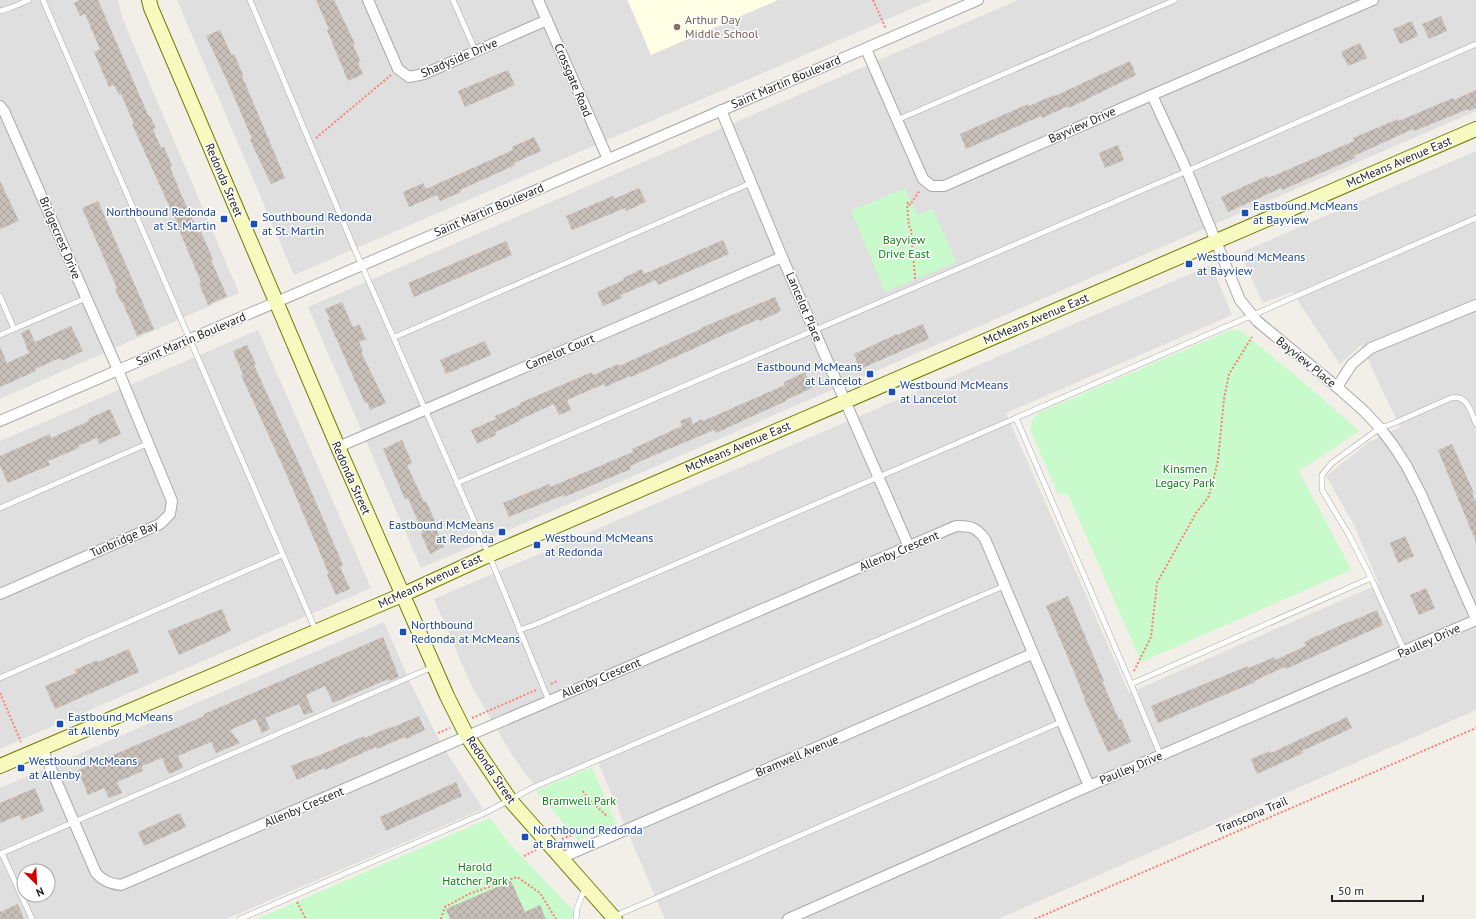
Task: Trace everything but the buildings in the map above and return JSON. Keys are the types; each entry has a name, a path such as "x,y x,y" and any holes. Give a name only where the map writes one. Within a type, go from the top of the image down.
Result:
{"street":[{"name":"Redonda Street","path":"149,0 151,8 338,447 402,595 460,723 467,736 510,800 615,918"},
{"path":"368,0 398,69"},
{"name":"Crossgate Road","path":"538,0 608,159"},
{"name":"Saint Martin Boulevard","path":"0,422 978,0"},
{"name":"Bayview Drive","path":"925,180 932,186 944,186 1373,0"},
{"name":"Shadyside Drive","path":"398,69 410,77 417,76 476,52 547,20"},
{"path":"866,49 925,180"},
{"name":"Bayview Place","path":"1152,95 1187,171 1240,300 1261,325 1337,387 1364,411 1380,428 1406,465 1421,494 1476,619"},
{"name":"Bridgecrest Drive","path":"0,106 4,111 118,370"},
{"name":"Lancelot Place","path":"721,110 782,257 909,547"},
{"name":"McMeans Avenue East","path":"0,766 402,595 489,555 1476,129"},
{"name":"Camelot Court","path":"338,447 782,257"},
{"path":"1337,387 1352,364 1371,348 1476,305"},
{"name":"Tunbridge Bay","path":"0,594 160,524 170,514 172,501 118,370"},
{"name":"Allenby Crescent","path":"42,748 96,873 102,880 112,884 121,885 956,526 968,526 978,530 985,539 1032,654 1089,786"},
{"name":"Paulley Drive","path":"788,919 1089,786 1404,652 1476,619"},
{"name":"Bramwell Avenue","path":"561,858 1032,654"}],"lane":[{"path":"0,10 10,8 29,0"},
{"path":"43,0 316,632"},
{"path":"250,0 362,265 395,337 489,555 549,701"},
{"path":"453,0 476,52"},
{"path":"897,120 1175,0"},
{"path":"458,483 1187,171 1476,44"},
{"path":"395,337 751,183"},
{"path":"519,630 534,625 1016,418 1476,218"},
{"path":"0,296 14,329"},
{"path":"0,335 86,298"},
{"path":"1404,652 1371,578 1349,535 1322,490 1322,475 1332,463 1380,428 1457,397 1463,398 1466,402 1476,424"},
{"path":"1016,418 1131,682 1161,756"},
{"path":"0,508 149,443"},
{"path":"0,678 282,555"},
{"path":"1131,682 1371,578"},
{"path":"240,919 487,812 532,788 1004,586"},
{"path":"32,919 1,854 434,667"},
{"path":"615,918 1061,722"},
{"path":"576,919 577,908 586,885"}],"path":[{"path":"873,0 890,38"},
{"path":"310,143 398,69"},
{"path":"922,285 919,277 915,278 911,229 909,226 907,204 908,202 910,205 913,203 925,180"},
{"path":"1131,682 1151,637 1157,583 1196,512 1208,498 1218,460 1224,399 1229,374 1252,338"},
{"path":"438,733 557,681"},
{"path":"0,693 26,755"},
{"name":"Transcona Trail","path":"1035,919 1476,728"},
{"path":"583,791 587,798 608,817"},
{"path":"558,841 572,835"},
{"path":"524,856 539,849"},
{"path":"441,919 445,907 469,894 517,877 540,893 556,919"},
{"path":"294,895 306,919"}],"shaded area":[{"path":"0,0 118,0 122,17 239,293 0,399"},
{"path":"177,0 627,0 651,54 778,0 932,0 294,275"},
{"name":"Arthur Day Middle School","path":"628,0 778,0 651,55"},
{"path":"1018,0 1476,0 1476,111 421,568 308,307"},
{"path":"1476,151 1476,710 998,919 665,919 596,758 533,784 512,755 472,687 434,599 1211,265 1232,315 1006,413 1129,693 1379,584 1353,523 1326,476 1369,442 1400,427 1361,345 1340,364 1292,292 1263,303 1240,253"},
{"path":"258,330 371,588 0,749 0,441"},
{"path":"384,622 411,684 440,742 483,809 226,919 0,919 0,788"}],"green space":[{"name":"Bayview Drive East","path":"905,188 917,215 933,209 956,262 885,292 851,211"},
{"name":"Kinsmen Legacy Park","path":"1231,330 1240,330 1314,391 1359,431 1299,471 1350,567 1349,571 1141,662 1068,494 1058,494 1030,429 1033,418 1041,412"},
{"name":"Bramwell Park","path":"592,767 616,824 578,840 536,791"},
{"name":"Harold Hatcher Park","path":"490,818 509,843 571,908 578,919 257,919"}],"place":[{"name":"Arthur Day Middle School","path":"677,27"},
{"name":"Eastbound McMeans at Bayview","path":"1245,213"},
{"name":"Northbound Redonda at St. Martin","path":"224,219"},
{"name":"Southbound Redonda at St. Martin","path":"254,224"},
{"name":"Westbound McMeans at Bayview","path":"1189,264"},
{"name":"Eastbound McMeans at Lancelot","path":"870,374"},
{"name":"Westbound McMeans at Lancelot","path":"892,392"},
{"name":"Eastbound McMeans at Redonda","path":"502,532"},
{"name":"Westbound McMeans at Redonda","path":"537,545"},
{"name":"Northbound Redonda at McMeans","path":"403,632"},
{"name":"Eastbound McMeans at Allenby","path":"60,724"},
{"name":"Westbound McMeans at Allenby","path":"21,768"},
{"name":"Northbound Redonda at Bramwell","path":"525,837"}]}
